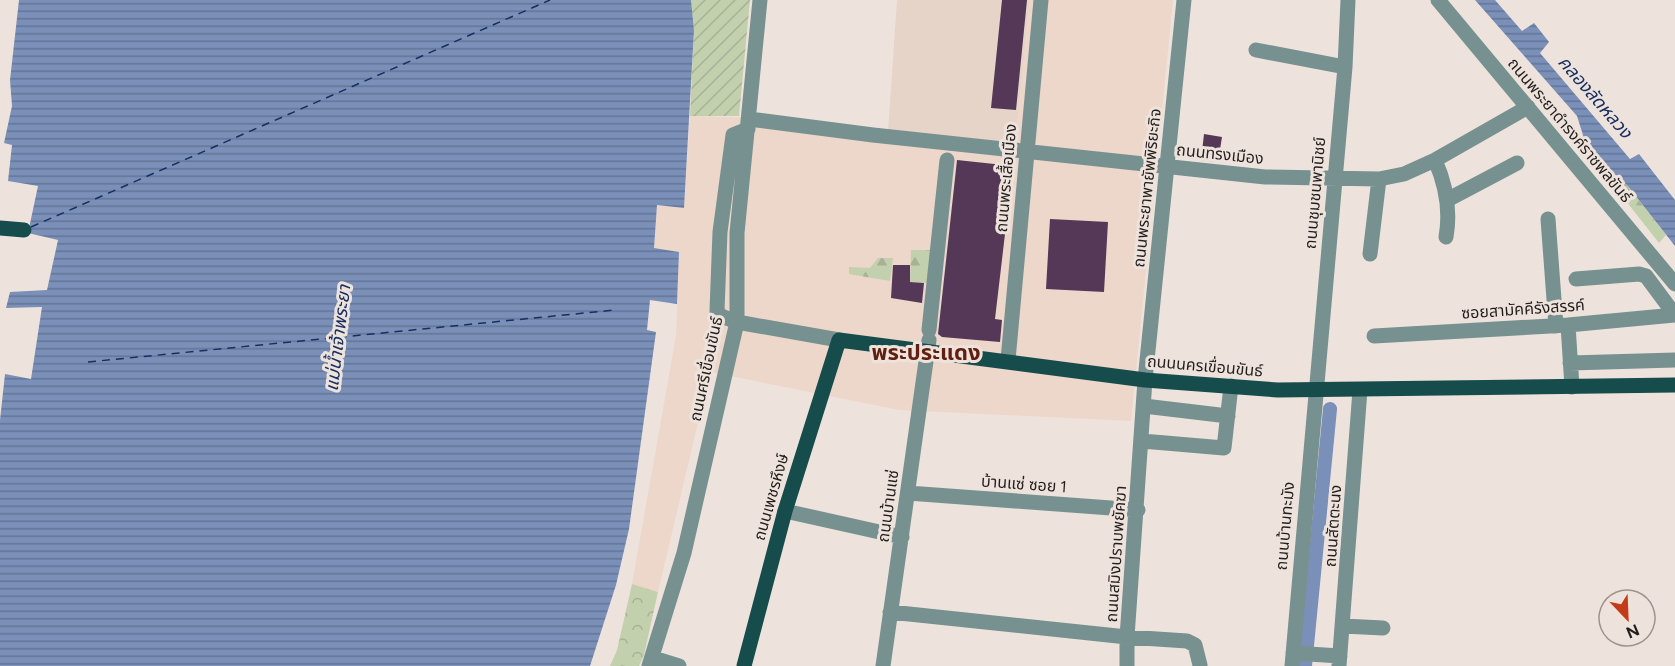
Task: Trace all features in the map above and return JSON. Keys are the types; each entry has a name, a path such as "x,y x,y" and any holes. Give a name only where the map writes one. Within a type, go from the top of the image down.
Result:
{"main road":[{"path":"0,228 24,230"},
{"name":"ถนนนครเขื่อนขันธ์","path":"838,340 928,340 1008,360 1145,380 1231,386 1360,390 1675,385"},
{"name":"ถนนเพชรหึงษ์","path":"744,666 785,511 838,340"}],"street":[{"name":"ถนนศรีเขื่อนขันธ์","path":"651,662 684,553 737,322 737,233 760,0"},
{"name":"ถนนพระเสื้อเมือง","path":"1008,360 1041,0"},
{"name":"ถนนพระยาพายัพพิริยะกิจ","path":"1145,380 1184,0"},
{"name":"ถนนชุมชนพานิชย์","path":"1315,390 1345,67 1348,0"},
{"name":"ถนนพระยาดำรงค์ราชพลขันธ์","path":"1438,0 1675,284"},
{"path":"1256,50 1345,67"},
{"name":"ถนนทรงเมือง","path":"748,124 1265,177 1379,179 1404,174 1435,160 1528,107"},
{"name":"ถนนบ้านแซ่","path":"883,666 928,340 947,160"},
{"path":"1435,160 1447,200 1446,237"},
{"path":"1447,200 1517,163"},
{"path":"1370,254 1379,179"},
{"path":"1548,219 1572,387"},
{"path":"1576,279 1639,274 1646,276 1675,315"},
{"name":"ซอยสามัคคีรังสรรค์","path":"1374,336 1562,325 1675,315"},
{"name":"ถนนนครเขื่อนขันธ์","path":"737,322 838,340"},
{"path":"1570,363 1675,360"},
{"name":"ถนนสมิงปราบพยัคฆา","path":"890,612 1127,637 1138,510 1145,380"},
{"path":"1142,441 1224,448 1231,386"},
{"name":"ถนนบ้านทะมัง","path":"1294,658 1315,390"},
{"name":"ถนนสัตตะนง","path":"1340,661 1360,390"},
{"path":"1144,406 1228,416"},
{"name":"บ้านแซ่ ซอย 1","path":"908,493 1138,510"},
{"path":"785,511 902,537"},
{"path":"1342,626 1383,628"},
{"path":"1127,666 1127,637 1186,641 1196,645 1199,650 1200,665"},
{"path":"1294,658 1317,656 1340,661"},
{"path":"651,662 679,666"}],"shaded area":[{"path":"897,0 1030,0 1015,147 888,131"},
{"path":"1030,0 1173,0 1131,421 899,410 710,372 658,592 632,584 676,336 679,252 654,249 657,205 684,207 690,116 764,118 1015,147"}],"green space":[{"path":"691,0 750,0 739,116 690,116 694,30"},
{"path":"1581,144 1627,185 1666,235 1659,243"},
{"path":"911,250 934,250 929,283 910,282"},
{"path":"878,258 893,258 890,281 849,274 849,267 870,268"},
{"path":"632,584 658,592 644,655 639,666 610,666 617,650"}],"water":[{"name":"แม่น้ำเจ้าพระยา","path":"19,0 691,0 694,30 684,208 657,205 654,248 679,252 677,304 650,300 647,330 656,332 629,529 616,585 590,666 0,666 0,420 5,374 31,379 42,307 6,308 10,292 47,290 58,240 28,233 38,186 8,181 12,145 4,143 12,106 10,80"},
{"path":"1475,0 1495,0 1522,31 1534,23 1549,42 1540,53 1630,159 1639,154 1675,200 1675,246 1627,185 1581,144 1583,135 1577,116"}],"building":[{"path":"1002,0 1027,0 1016,110 991,108"},
{"path":"1204,134 1222,137 1218,162 1201,160"},
{"path":"957,160 1013,166 995,319 1002,320 1000,342 942,337 938,334"},
{"path":"1050,219 1108,222 1104,292 1046,289"},
{"path":"893,265 910,265 910,282 924,283 922,303 891,298"}],"waterway":[{"path":"1305,666 1330,409"}],"ferry route":[{"path":"31,227 550,0"},
{"path":"88,362 615,310"}],"district":[{"name":"พระประแดง","path":"926,352"}],"water label":[{"name":"คลองลัดหลวง","path":"1595,97"}]}
